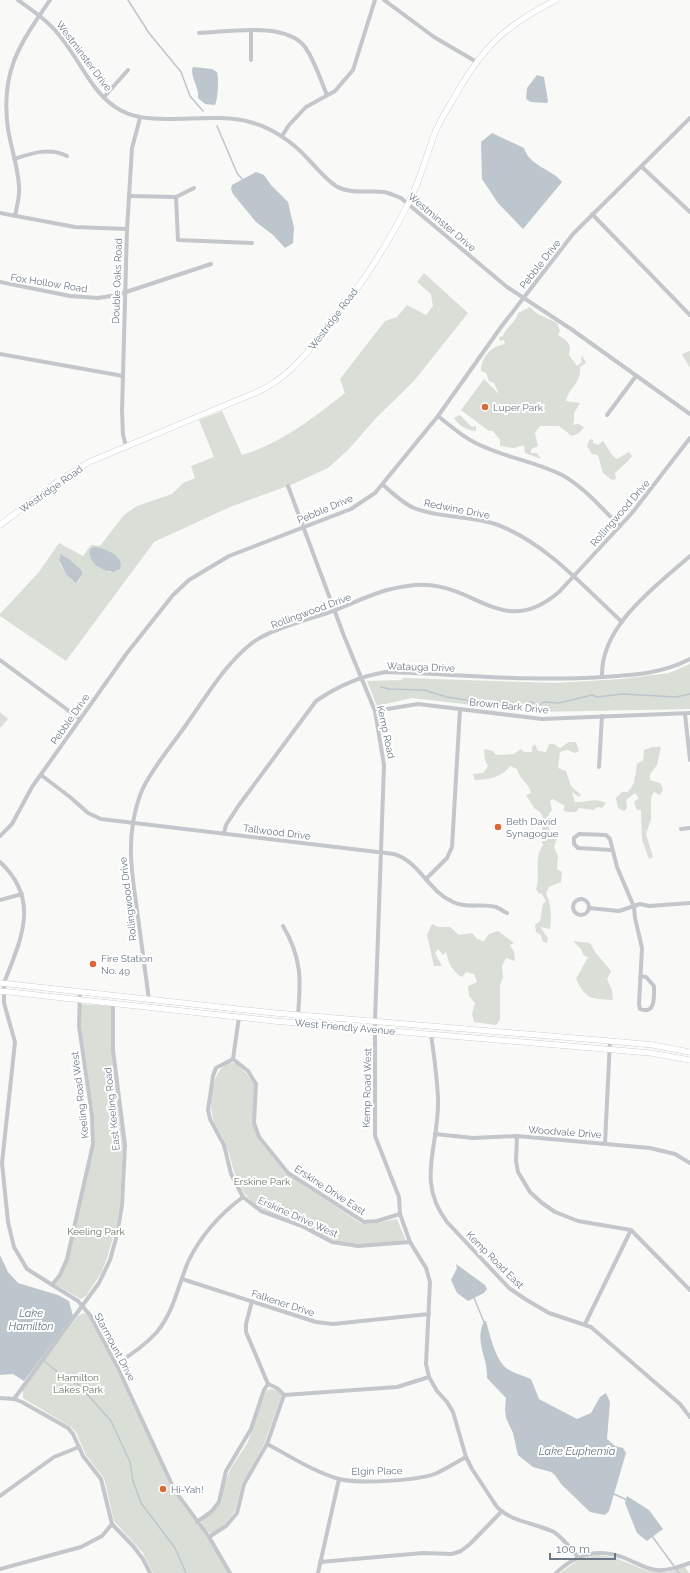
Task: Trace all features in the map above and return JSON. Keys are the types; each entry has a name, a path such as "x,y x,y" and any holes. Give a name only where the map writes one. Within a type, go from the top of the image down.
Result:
{"main road":[{"name":"Westridge Road","path":"0,525 67,476 89,462 271,386 286,375 305,356 366,275 408,204 440,123 475,61 512,25 556,0"},
{"name":"West Friendly Avenue","path":"2,983 298,1015 652,1045 690,1052"},
{"name":"West Friendly Avenue","path":"2,991 240,1017 652,1052 690,1060"}],"street":[{"name":"Westminster Drive","path":"18,0 59,34 78,63 104,97 122,111 140,118 232,118 260,125 282,136 299,150 325,178 336,186 351,191 384,192 401,198 507,287 570,329 690,414"},
{"path":"15,216 19,186 8,128 5,93 6,82 18,49 50,0"},
{"path":"282,136 289,125 306,107 340,86 353,70 375,0"},
{"path":"384,0 441,41 475,61"},
{"path":"198,33 250,31 280,32 298,40 310,56 327,95"},
{"path":"250,31 251,60"},
{"path":"104,97 128,70"},
{"name":"Double Oaks Road","path":"126,446 123,435 122,411 126,229 132,148 140,118"},
{"name":"Pebble Drive","path":"0,836 12,824 41,775 80,719 154,618 173,595 189,580 229,556 352,509 383,485 438,416 524,298 573,234 690,118"},
{"path":"14,159 49,151 57,151 67,156"},
{"path":"642,167 690,212"},
{"path":"129,196 176,197 194,188"},
{"path":"176,197 178,240 252,242"},
{"path":"0,213 89,229 126,229"},
{"path":"592,214 690,315"},
{"name":"Fox Hollow Road","path":"0,282 84,298 98,298 124,292 211,264"},
{"path":"0,354 123,376"},
{"path":"607,415 636,376"},
{"path":"438,416 474,442 488,449 534,462 564,476 620,526"},
{"name":"Rollingwood Drive","path":"149,1000 131,865 133,824 143,789 153,771 220,678 243,650 255,641 274,632 387,590 428,585 457,593 495,609 521,610 534,608 550,600 620,526 668,469 690,438"},
{"name":"Redwine Drive","path":"383,485 402,502 414,508 482,520 515,532 533,543 622,622"},
{"name":"Kemp Road","path":"288,486 375,711 384,765 375,1021"},
{"path":"602,677 603,658 608,644 622,622 650,592 690,556"},
{"name":"Watauga Drive","path":"224,833 226,825 239,805 316,701 329,692 362,677 386,672 536,680 602,677 652,673 676,666 690,659"},
{"path":"0,660 80,719"},
{"name":"Brown Bark Drive","path":"375,711 413,704 542,719 688,713"},
{"path":"426,878 447,858 452,847 460,709"},
{"path":"688,713 690,760"},
{"path":"599,767 602,716"},
{"name":"Tallwood Drive","path":"41,775 93,816 133,824 224,833 382,852 402,856 410,861 444,897 453,903 467,906 495,907 507,913"},
{"path":"682,829 690,828"},
{"path":"611,850 578,848 574,844 574,838 579,834 606,835 610,839 611,850 634,907 634,918 642,948 640,976 639,1004 640,1009 645,1011 650,1010 653,1007 654,986 651,981 640,976"},
{"name":"Starmount Drive","path":"0,862 12,873 22,894 24,919 22,934 2,983 4,1003 15,1042 2,1163 8,1222 14,1247 27,1269 68,1294 83,1306 98,1328 175,1491 209,1537 230,1573"},
{"path":"0,900 22,894"},
{"path":"582,899 586,901 589,908 586,913 579,915 574,912 573,906 575,902 582,899"},
{"path":"589,908 619,911 640,904 649,906 690,904"},
{"path":"283,926 290,938 299,965 298,1015"},
{"name":"Keeling Road West","path":"52,1285 60,1275 67,1259 93,1144 92,1115 80,1026 80,992"},
{"name":"East Keeling Road","path":"14,1398 99,1283 110,1260 117,1235 122,1205 125,1145 113,1043 113,1003"},
{"path":"233,1059 240,1017"},
{"name":"Kemp Road West","path":"375,1021 375,1136 399,1197 400,1214 410,1242 426,1268 430,1282 430,1314 426,1364 429,1377 437,1391 447,1402 453,1412 466,1457 484,1488 502,1511 556,1533 578,1557"},
{"name":"Kemp Road East","path":"432,1034 438,1098 430,1183 434,1201 447,1222 509,1288 549,1313 585,1324 616,1348 680,1404 690,1417"},
{"path":"605,1143 610,1041"},
{"name":"Erskine Drive West","path":"233,1059 216,1068 213,1076 208,1110 210,1119 224,1145 231,1174 243,1197 261,1211 302,1226 332,1242 358,1246 410,1242"},
{"name":"Erskine Drive East","path":"233,1059 248,1071 256,1084 255,1129 259,1137 288,1173 364,1222 377,1221 400,1214"},
{"name":"Woodvale Drive","path":"435,1134 474,1138 517,1136 605,1143 662,1150 690,1162"},
{"path":"517,1136 516,1161 518,1172 530,1192 542,1203 555,1212 572,1219 632,1230 690,1290"},
{"path":"116,1364 145,1345 157,1331 175,1300 188,1262 207,1230 230,1207 243,1197"},
{"path":"585,1324 632,1230"},
{"name":"Falkener Drive","path":"182,1278 316,1322 333,1324 430,1314"},
{"path":"686,1285 690,1282"},
{"path":"252,1301 246,1324 246,1332 268,1384 277,1388 284,1395 397,1387 429,1377"},
{"path":"197,1522 211,1512 218,1502 226,1471 246,1441 264,1390 268,1384"},
{"path":"209,1537 226,1526 237,1513 244,1484 267,1444 284,1395"},
{"path":"0,1398 14,1398 32,1406 68,1428 74,1434 83,1456 101,1479 112,1524 133,1546 150,1573"},
{"name":"Elgin Place","path":"267,1444 339,1479 372,1480 425,1476 436,1473 466,1457"},
{"path":"0,1496 54,1457 79,1447"},
{"path":"318,1573 339,1479"},
{"path":"320,1562 423,1553 452,1554 461,1551 470,1544 502,1511"},
{"path":"0,1569 81,1547 102,1536 112,1524"},
{"path":"556,1573 578,1557 597,1553 612,1554 646,1568 657,1570 668,1569 690,1563"}],"green space":[{"path":"424,273 468,313 414,381 376,418 348,450 328,468 293,484 230,507 154,542 66,661 0,616 0,614 39,572 59,543 83,556 91,545 100,546 124,515 137,506 172,494 183,483 195,478 191,466 214,457 199,420 222,411 242,455 257,450 284,437 345,393 340,379 385,321 397,317 407,305 426,315 433,306 431,294 417,282","holes":["106,550 119,558 118,571 108,572","60,554 82,575 78,583 75,584 63,570 59,562"]},
{"path":"530,307 536,313 557,323 560,331 558,335 568,343 570,348 569,355 577,366 582,362 582,355 586,363 580,367 579,378 566,401 580,403 574,413 574,422 572,425 578,424 584,427 579,433 572,436 559,426 540,426 535,433 538,446 531,449 531,453 537,453 541,459 525,453 524,445 514,448 500,446 500,440 493,431 489,431 461,410 484,379 499,394 494,383 489,381 486,373 481,371 481,366 488,353 496,347 505,344 504,340 500,341 499,337 503,336 518,313"},
{"path":"690,351 690,368 682,354"},
{"path":"460,415 472,427 476,426 476,431 467,429 458,423 454,418"},
{"path":"590,439 593,440 593,443 598,445 603,441 612,455 617,459 629,452 632,456 615,473 616,479 612,480 603,473 598,455 592,454 587,446"},
{"path":"690,664 690,709 535,712 412,698 377,706 367,681 402,680 403,678 555,683 622,679 669,673"},
{"path":"0,712 8,719 0,728"},
{"path":"569,742 576,742 579,751 575,753 567,750 560,752 558,768 566,771 571,786 581,795 579,797 572,792 575,802 598,800 606,803 602,808 598,807 593,810 579,808 576,812 567,812 563,810 565,806 553,799 550,801 552,810 549,814 549,829 558,836 554,847 558,856 557,869 562,872 561,882 549,887 546,893 551,910 550,929 540,927 548,938 547,943 542,941 541,935 536,932 535,925 540,921 543,904 546,901 541,893 539,894 536,889 538,878 538,856 543,845 541,839 543,818 541,813 534,808 526,795 531,793 530,790 517,769 510,766 503,773 485,779 475,780 473,774 483,773 488,766 485,760 484,749 493,751 496,755 514,754 521,749 524,752 532,752 532,747 535,744 538,751 546,752 549,744 554,744 560,748"},
{"path":"653,747 661,747 657,765 650,774 650,780 660,783 663,789 660,795 654,792 651,798 651,819 646,834 653,857 649,859 642,840 641,810 637,810 634,802 639,798 635,793 626,800 627,808 624,811 618,808 616,798 622,792 628,792 634,783 637,764 643,760 644,750"},
{"path":"432,924 438,927 450,927 459,935 472,933 477,939 484,941 489,934 498,931 514,943 510,945 514,952 515,961 506,958 502,966 503,978 500,985 500,1020 496,1025 474,1022 472,1014 475,1003 469,996 468,986 477,982 474,974 466,972 462,977 459,975 451,967 446,952 443,955 438,949 435,953 442,966 434,966 427,935"},
{"path":"573,941 590,943 595,952 611,971 607,979 612,990 613,1000 590,997 583,991 576,979 588,957 584,956 581,949"},
{"name":"Keeling Park","path":"81,1004 111,1006 111,1047 123,1145 120,1204 116,1227 101,1273 86,1296 81,1299 55,1284 61,1277 69,1258 95,1143 94,1115 81,1026"},
{"name":"Erskine Park","path":"228,1063 236,1063 254,1084 253,1126 258,1139 286,1174 362,1224 397,1219 406,1241 368,1244 340,1242 326,1237 293,1220 262,1209 244,1193 236,1179 225,1141 214,1121 211,1104 211,1096 215,1080 218,1073"},
{"name":"Hamilton Lakes Park","path":"84,1313 89,1315 99,1333 176,1496 212,1545 229,1573 153,1573 143,1553 114,1521 104,1478 86,1455 76,1432 71,1427 23,1398 23,1389 78,1316"},
{"path":"271,1389 276,1390 281,1394 281,1397 264,1444 242,1483 235,1511 225,1524 212,1534 202,1525 202,1521 221,1503 225,1482 231,1468 248,1442 266,1391"},
{"path":"597,1555 613,1557 645,1570 669,1572 685,1567 689,1573 560,1573 580,1559"}],"water":[{"path":"193,67 212,69 217,72 218,89 215,105 205,104 198,98 198,90 192,74"},
{"path":"537,75 544,77 548,101 547,103 531,102 526,99 527,88"},
{"path":"492,133 524,148 531,159 562,182 523,229 498,203 482,179 481,142"},
{"path":"256,172 264,175 271,185 288,202 294,228 293,243 285,248 273,235 256,222 233,194 231,189 232,185"},
{"path":"94,547 108,551 117,557 121,564 120,569 114,572 105,570 96,565 90,554 90,549"},
{"path":"60,554 69,559 82,571 82,575 76,584 66,574 59,560"},
{"name":"Lake Hamilton","path":"0,1255 8,1272 18,1283 58,1295 69,1301 73,1316 24,1381 13,1374 0,1375"},
{"path":"456,1264 485,1285 487,1289 484,1293 468,1301 457,1293 451,1280 457,1268"},
{"name":"Lake Euphemia","path":"484,1321 486,1321 500,1361 512,1371 531,1379 539,1399 577,1419 591,1413 600,1397 606,1393 610,1402 607,1439 615,1446 623,1448 626,1453 609,1511 605,1515 590,1512 561,1484 555,1475 551,1472 533,1467 518,1455 513,1433 506,1418 506,1398 487,1378 486,1363 480,1336"},
{"path":"627,1496 649,1510 663,1529 647,1541 637,1533 625,1503"}],"waterway":[{"path":"128,0 149,33 181,72 190,96 203,111"},
{"path":"217,126 237,173 243,180"},
{"path":"381,687 389,689 424,690 447,697 502,705 508,703 519,711 527,703 532,702 538,706 544,702 559,703 592,695 597,697 623,694 676,697 690,694"},
{"path":"474,1298 484,1322"},
{"path":"44,1361 60,1374 79,1385 111,1421 130,1462 133,1481 141,1503 175,1548 186,1573"},
{"path":"614,1494 627,1500"},
{"path":"652,1536 679,1573"}],"place":[{"name":"Luper Park","path":"485,407"},
{"name":"Beth David Synagogue","path":"498,827"},
{"name":"Fire Station No. 49","path":"93,964"},
{"name":"Hi-Yah!","path":"163,1489"}]}
